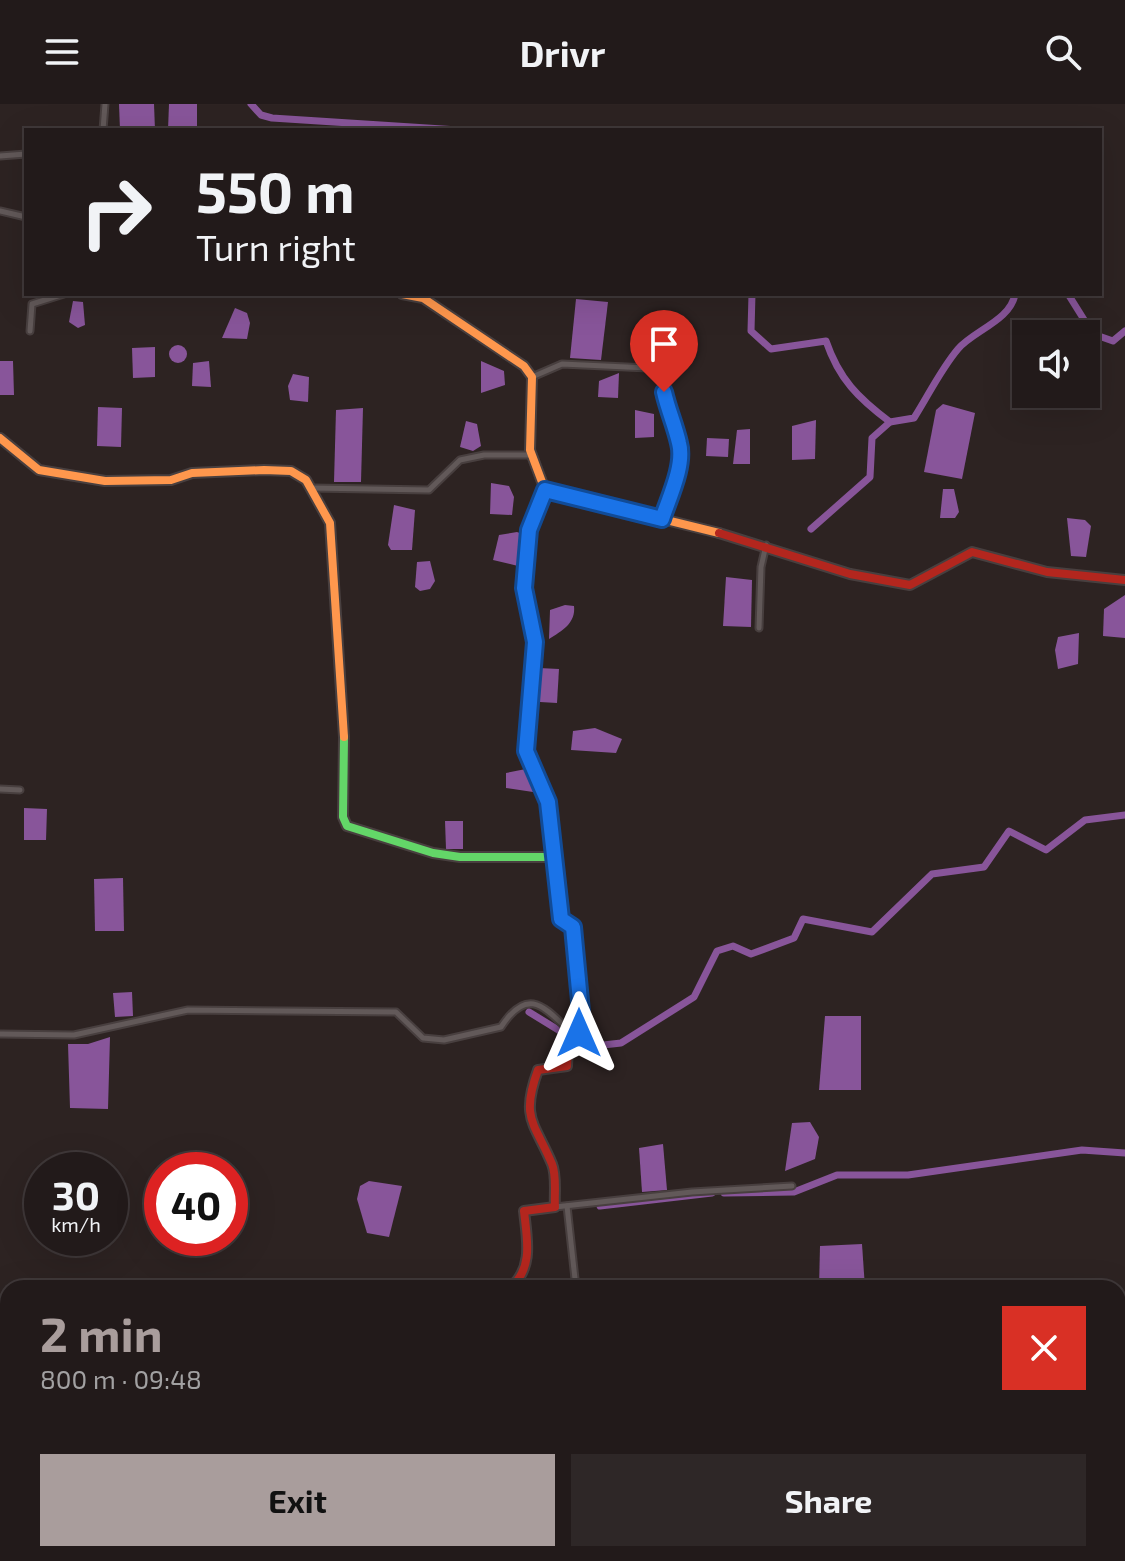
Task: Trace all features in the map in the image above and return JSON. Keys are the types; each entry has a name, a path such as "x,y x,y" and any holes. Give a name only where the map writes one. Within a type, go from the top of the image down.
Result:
{"street":[{"path":"103,128 105,104"},
{"path":"0,156 24,154"},
{"path":"0,211 24,217"},
{"path":"30,331 32,304 58,296"},
{"path":"412,296 423,298 524,366 532,377 532,455 545,490 529,530 524,588 535,642 526,751 548,802 561,919 573,927 582,1022 568,1049 567,1066 538,1070 531,1089 531,1127 553,1166 555,1207"},
{"path":"532,377 562,364 648,368 661,377 670,422 680,444 680,458 662,519"},
{"path":"0,438 39,470 128,482 171,480 192,473 291,471 312,488 330,523 344,737 343,817 347,826 433,853 460,857 554,857"},
{"path":"312,488 429,490 460,460 484,455 532,455"},
{"path":"545,490 766,545 850,574 910,585 972,552 1006,565 1081,578 1125,580"},
{"path":"759,628 761,567 766,545"},
{"path":"0,789 20,790"},
{"path":"0,1034 74,1035 188,1010 396,1012 423,1038 444,1040 501,1027 512,1010 528,1002 537,1003 575,1036"},
{"path":"521,1280 527,1266 524,1211 692,1192 792,1186"},
{"path":"567,1206 575,1280"}],"shaded area":[{"path":"119,104 154,104 155,128 120,128"},
{"path":"169,104 197,104 197,128 168,128"},
{"path":"576,299 608,302 601,360 570,358"},
{"path":"73,301 83,302 85,325 78,328 69,322"},
{"path":"235,308 247,313 250,323 247,339 222,338"},
{"path":"174,345 182,345 187,354 185,361 174,363 169,358 169,350"},
{"path":"155,347 155,377 133,378 132,348"},
{"path":"0,361 13,361 14,395 0,395"},
{"path":"209,361 211,387 192,386 193,363"},
{"path":"481,361 504,371 505,385 481,393"},
{"path":"619,373 618,398 598,397 599,381"},
{"path":"293,374 309,377 308,402 290,400 288,386"},
{"path":"943,404 975,413 962,479 924,472 936,410"},
{"path":"98,407 122,408 121,447 97,446"},
{"path":"363,408 361,482 334,482 336,410"},
{"path":"635,410 654,414 654,437 635,438"},
{"path":"816,420 815,459 792,460 792,426"},
{"path":"466,421 477,424 481,446 473,451 460,447"},
{"path":"750,429 750,464 733,464 737,430"},
{"path":"707,438 729,439 728,457 706,456"},
{"path":"491,483 509,486 514,497 512,515 490,514"},
{"path":"943,489 954,489 959,512 955,518 940,518"},
{"path":"394,505 415,510 412,550 391,550 388,545"},
{"path":"1067,518 1085,520 1091,526 1086,557 1071,556"},
{"path":"517,532 525,535 522,567 493,560 499,535"},
{"path":"430,561 435,581 430,589 420,591 415,587 417,562"},
{"path":"726,577 752,580 751,627 723,626"},
{"path":"1125,595 1125,638 1103,636 1104,609"},
{"path":"565,605 574,606 573,617 563,630 549,639 550,610"},
{"path":"1079,633 1078,664 1058,669 1055,650 1058,637"},
{"path":"539,668 559,669 557,703 540,702 537,693"},
{"path":"595,728 622,739 616,753 571,750 573,731"},
{"path":"531,768 533,792 506,788 506,773"},
{"path":"24,808 47,809 46,840 24,840"},
{"path":"445,821 463,821 463,849 446,849"},
{"path":"123,878 124,931 95,931 94,879"},
{"path":"132,992 133,1016 115,1017 113,993"},
{"path":"825,1016 861,1016 861,1090 819,1090"},
{"path":"110,1037 108,1109 70,1108 68,1044 88,1044"},
{"path":"810,1122 819,1137 815,1159 785,1171 792,1123"},
{"path":"663,1144 667,1190 642,1192 639,1148"},
{"path":"369,1181 402,1186 389,1237 367,1233 357,1199 360,1186"},
{"path":"862,1244 864,1280 819,1280 820,1246"}],"waterway":[{"path":"251,104 261,115 272,118 427,128"},
{"path":"752,296 751,331 771,349 826,341 851,387 890,422"},
{"path":"811,529 870,477 872,438 890,422 914,418 958,349 1007,311 1014,296"},
{"path":"1069,296 1093,334 1113,341 1125,331"},
{"path":"529,1012 586,1047 621,1043 694,997 717,951 733,946 751,954 794,938 803,919 872,932 932,874 984,867 1009,831 1046,850 1085,820 1125,815"},
{"path":"724,1193 794,1192 837,1175 908,1175 1082,1150 1125,1153"},
{"path":"600,1206 712,1193"}],"traffic: fast":[{"path":"534,770 526,751 535,642 524,588 529,530 545,490"},
{"path":"344,737 343,817 347,826 433,853 460,857 554,857"}],"traffic: slow":[{"path":"412,296 423,298 524,366 532,377 530,450 545,490 719,533"},
{"path":"0,438 39,470 105,481 171,480 192,473 264,470 291,471 306,480 330,523 344,737"}],"traffic: jam":[{"path":"719,533 850,574 910,585 972,552 1047,572 1125,580"},
{"path":"518,1280 527,1252 524,1211 555,1207 554,1169 535,1129 530,1110 533,1086 538,1070 567,1066 568,1049 582,1022 573,927 561,919 548,802 534,770"}],"route":[{"path":"579,1033 582,1022 573,927 561,919 548,802 526,751 535,642 524,588 529,530 545,490 662,519 680,458 680,444 670,422 664,392"}]}
